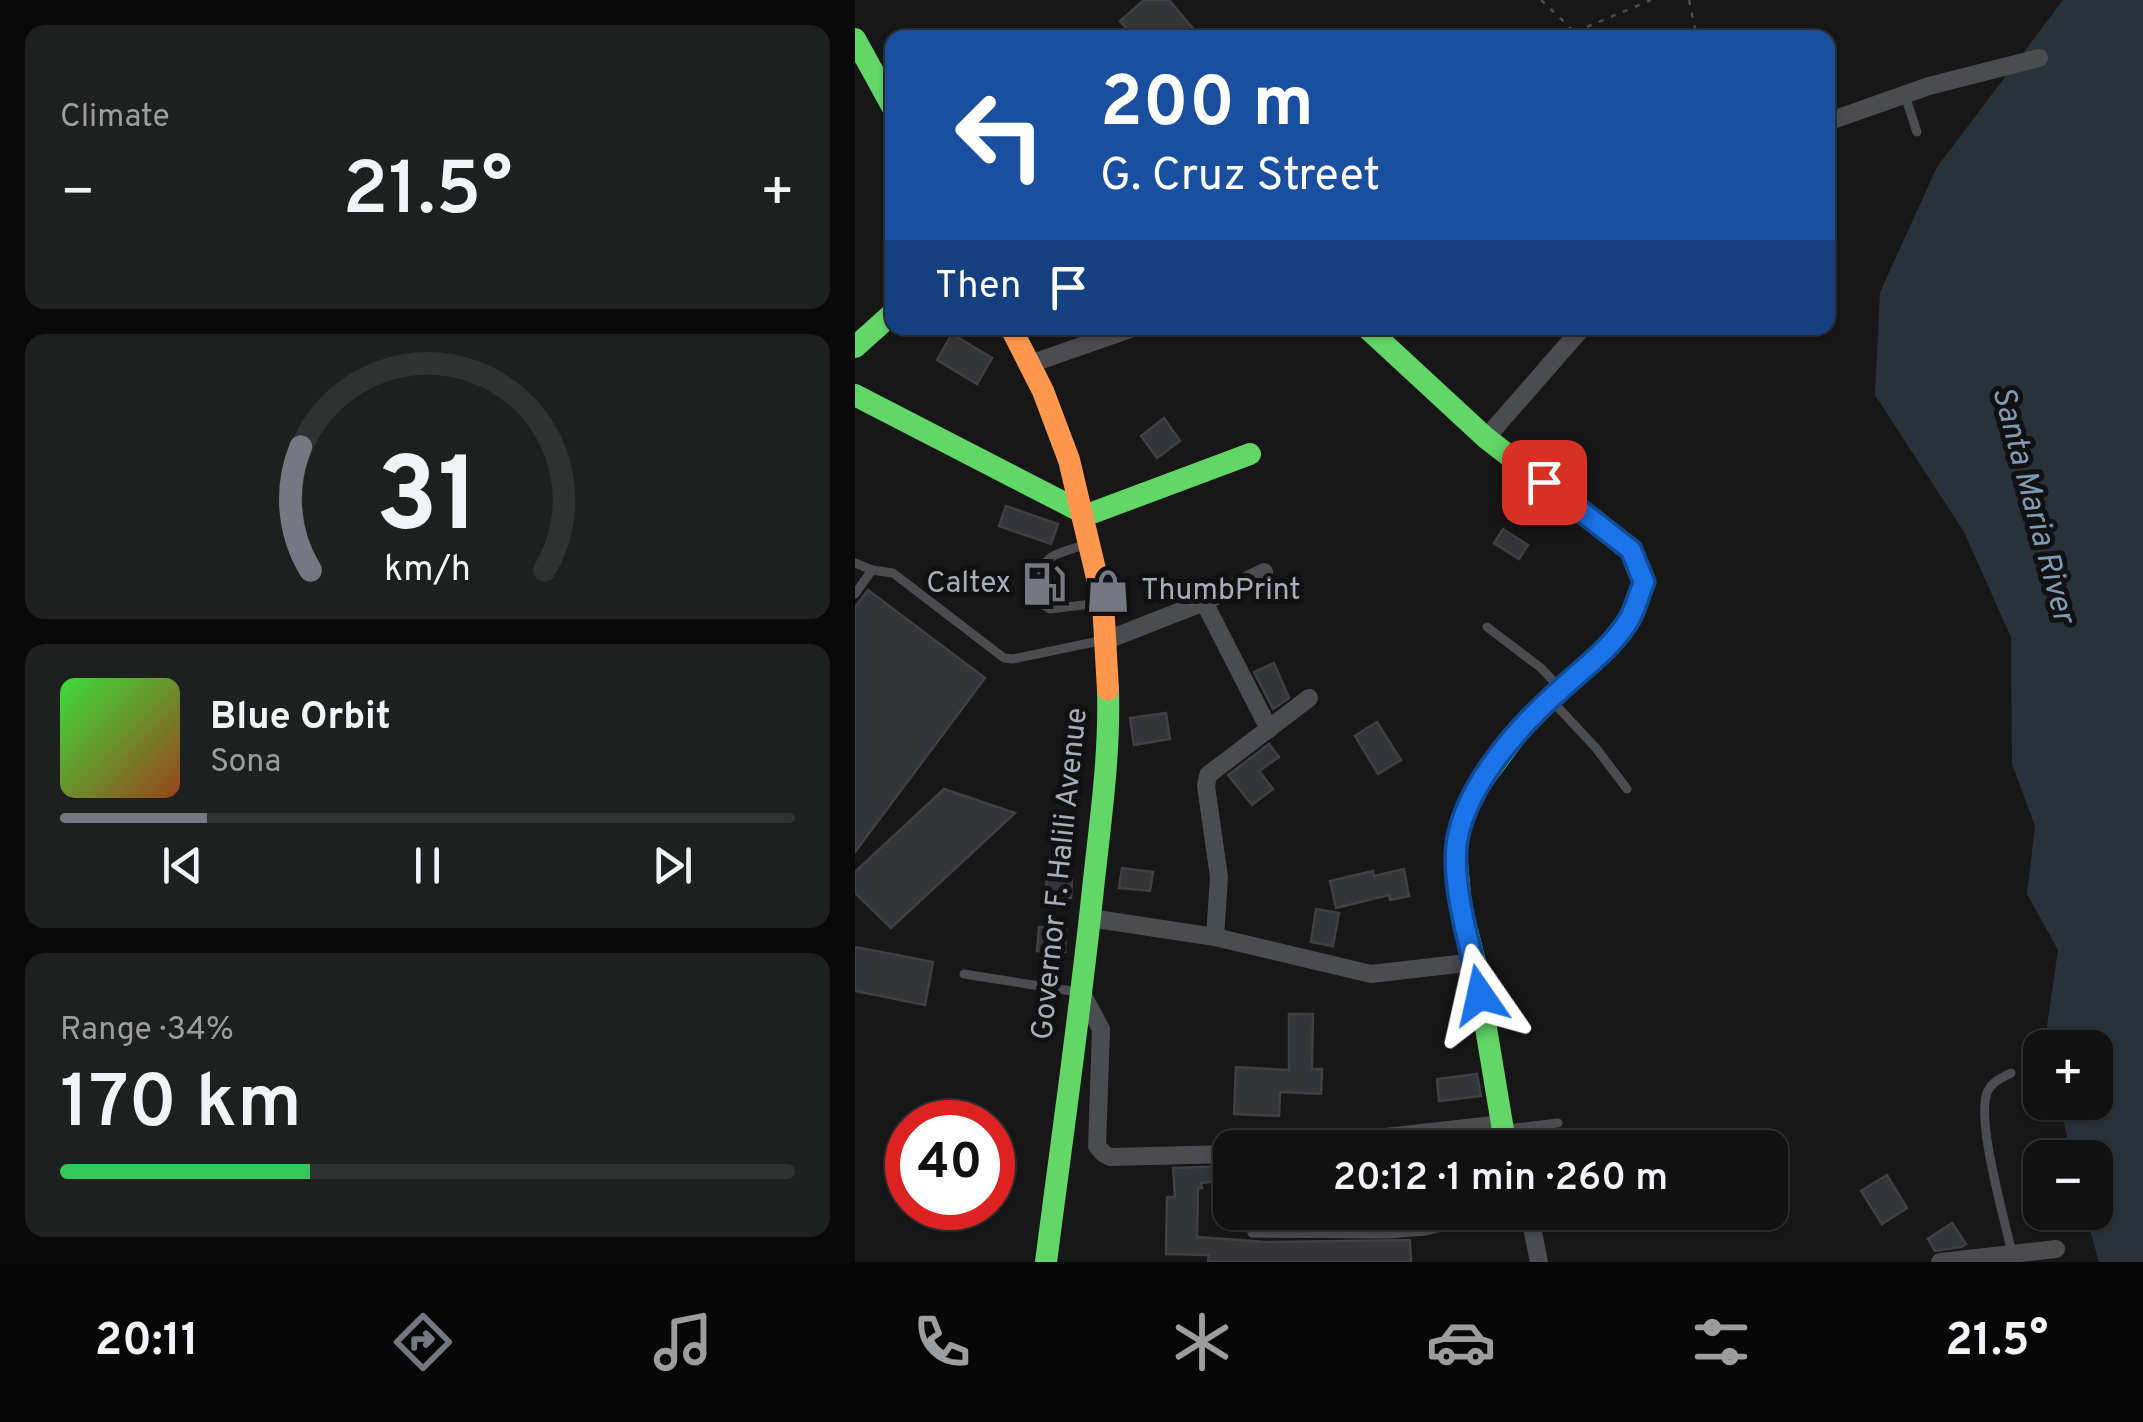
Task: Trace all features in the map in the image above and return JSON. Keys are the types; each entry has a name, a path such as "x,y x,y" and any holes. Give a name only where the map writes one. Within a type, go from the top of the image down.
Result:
{"street":[{"path":"855,39 885,93"},
{"path":"1835,119 1929,86 2039,58"},
{"path":"855,347 885,319"},
{"name":"Governor F. Halili Avenue","path":"1015,335 1059,432 1103,602 1107,640 1109,714 1103,808 1042,1261"},
{"path":"1030,364 1113,335"},
{"path":"1381,335 1486,438 1631,550 1644,582 1629,619 1604,651 1526,722 1477,789 1460,826 1456,854 1461,906 1475,962 1504,1130"},
{"path":"1486,438 1576,335"},
{"path":"855,395 1079,510 1083,516 1250,454"},
{"path":"1107,640 1203,602 1265,572"},
{"path":"1203,602 1269,729"},
{"path":"1215,937 1219,878 1206,786 1208,775 1309,698"},
{"path":"1090,918 1215,937 1371,974 1475,962"},
{"path":"1081,992 1101,1029 1097,1146 1103,1154 1213,1154"},
{"path":"1533,1230 1539,1262"},
{"path":"1940,1262 2055,1249"}],"lane":[{"path":"1905,96 1917,132"},
{"path":"1089,543 1049,556 1040,581 1042,604 1051,610 1103,602"},
{"path":"855,563 893,573 1005,658 1107,640"},
{"path":"855,594 872,570"},
{"path":"1487,627 1541,668 1555,694 1627,789"},
{"path":"964,974 1081,992"},
{"path":"2011,1074 1993,1083 1984,1108 1985,1132 2012,1254"},
{"path":"1525,1130 1559,1123"},
{"path":"1252,1233 1388,1234 1425,1230"}],"path":[{"path":"1541,0 1573,30"},
{"path":"1580,30 1651,0"},
{"path":"1689,0 1695,30"}],"water":[{"name":"Santa Maria River","path":"2063,0 2143,0 2143,1262 2099,1262 2090,1230 2113,1230 2113,1140 2068,1140 2063,1120 2113,1120 2113,1030 2048,1030 2058,950 2027,894 2035,826 2012,764 2011,637 1964,532 1875,395 1880,292 1937,167"}],"building":[{"path":"1144,0 1169,0 1194,30 1128,30 1120,21"},
{"path":"951,335 992,358 977,384 937,360"},
{"path":"1164,418 1180,441 1157,458 1141,436"},
{"path":"1006,506 1058,524 1051,544 999,526"},
{"path":"1503,529 1528,545 1519,559 1494,543"},
{"path":"868,590 985,678 855,852 855,607"},
{"path":"1274,663 1289,698 1273,709 1254,672"},
{"path":"1166,713 1170,739 1134,745 1130,718"},
{"path":"1377,722 1401,760 1378,774 1355,736"},
{"path":"1269,744 1279,757 1259,771 1273,789 1252,805 1228,775"},
{"path":"944,789 1015,813 891,928 855,893 855,872"},
{"path":"1122,868 1153,872 1150,891 1119,888"},
{"path":"1404,869 1409,896 1390,900 1389,895 1336,908 1330,881"},
{"path":"1047,876 1072,878 1071,898 1045,897"},
{"path":"1316,909 1339,913 1333,946 1311,942"},
{"path":"1039,927 1066,928 1065,952 1037,951"},
{"path":"855,947 933,962 925,1005 855,991"},
{"path":"1289,1014 1313,1014 1312,1069 1322,1069 1321,1094 1280,1092 1279,1116 1234,1114 1236,1067 1289,1070"},
{"path":"1477,1074 1481,1096 1439,1101 1437,1079"},
{"path":"1213,1167 1213,1182 1201,1183 1202,1188 1198,1188 1197,1237 1266,1242 1410,1240 1411,1262 1208,1262 1209,1255 1166,1254 1167,1197 1175,1197 1173,1168"},
{"path":"1887,1175 1907,1208 1882,1224 1861,1191"},
{"path":"1952,1223 1966,1244 1935,1251 1928,1239"}],"traffic: fast":[{"path":"855,39 885,93"},
{"path":"855,347 885,320"},
{"path":"1375,335 1486,438 1631,550 1644,582 1629,619 1604,651 1526,722 1476,789 1460,826 1456,853 1461,906 1475,962 1503,1130"},
{"path":"855,395 1084,516 1250,454"},
{"path":"1046,1262 1101,814 1108,690"}],"traffic: slow":[{"path":"1015,335 1043,391 1069,460 1103,603 1108,690"}],"place":[{"name":"Caltex","path":"1044,584"},
{"name":"ThumbPrint","path":"1108,591"}],"route":[{"path":"1480,995 1461,906 1456,854 1460,826 1477,789 1526,722 1604,651 1629,619 1644,582 1631,550 1544,482"}]}
